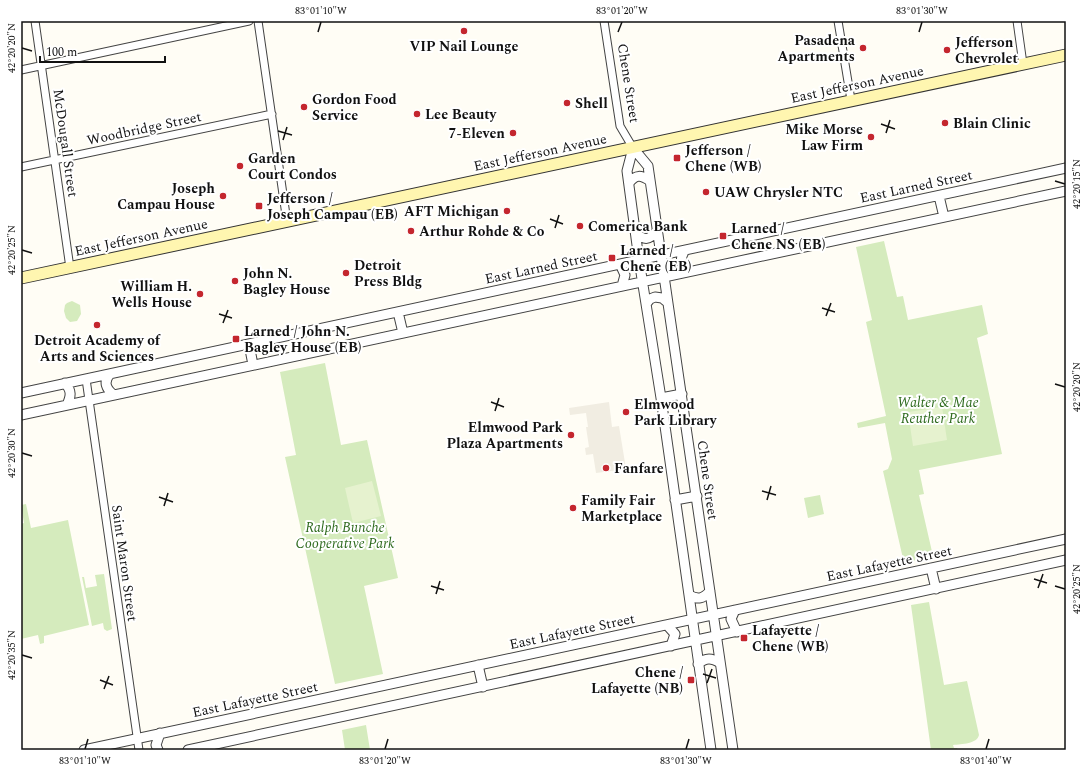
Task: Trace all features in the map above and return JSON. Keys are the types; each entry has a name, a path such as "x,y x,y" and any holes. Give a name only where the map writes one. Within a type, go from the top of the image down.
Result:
{"main road":[{"name":"East Jefferson Avenue","path":"21,278 1066,55"}],"street":[{"name":"McDougall Street","path":"35,21 70,268"},
{"path":"21,70 249,21"},
{"path":"258,21 287,222"},
{"name":"Chene Street","path":"604,21 620,126 632,148 647,164 682,394 733,750"},
{"path":"838,21 850,100"},
{"path":"1017,21 1023,64"},
{"name":"Woodbridge Street","path":"21,168 272,114"},
{"path":"632,148 627,171 628,183 661,398 711,750"},
{"name":"East Larned Street","path":"21,393 1066,168"},
{"path":"628,183 638,175 644,176 650,181"},
{"path":"21,415 1066,191"},
{"path":"939,196 944,217"},
{"path":"636,233 642,238 647,239 657,231"},
{"path":"685,250 681,256 681,262 690,272"},
{"path":"620,264 625,275 622,286"},
{"path":"646,304 650,299 655,297 662,298 668,302"},
{"path":"398,312 402,333"},
{"path":"249,344 253,365"},
{"path":"110,374 106,379 105,384 108,391 114,395"},
{"name":"Saint Maron Street","path":"86,379 139,750"},
{"path":"65,383 71,394 67,405"},
{"path":"661,398 682,394"},
{"path":"675,500 696,496"},
{"name":"East Lafayette Street","path":"84,750 1066,539"},
{"path":"188,750 1066,560"},
{"path":"931,568 936,589"},
{"path":"689,594 699,599 704,597 710,591"},
{"path":"735,610 731,619 737,632"},
{"path":"667,625 675,634 671,646"},
{"path":"698,664 703,660 708,659 720,663"},
{"path":"478,665 483,686"},
{"path":"158,750 156,745 160,734"},
{"path":"115,743 122,750"}],"green space":[{"name":"Walter & Mae Reuther Park","path":"884,241 897,297 903,296 908,320 982,305 988,334 977,338 1002,454 919,470 924,494 919,495 933,556 904,563 883,471 888,469 892,459 885,423 858,428 857,423 886,416 866,322 872,320 856,247"},
{"path":"72,301 80,305 81,314 77,321 70,322 66,318 64,311 65,305"},
{"name":"Ralph Bunche Cooperative Park","path":"325,363 341,445 367,440 398,578 364,586 383,674 335,684 285,457 296,455 280,372"},
{"path":"942,407 947,440 913,446 908,412"},
{"path":"372,481 381,516 353,523 345,488"},
{"path":"820,495 824,514 808,518 804,498"},
{"path":"26,504 31,528 68,520 89,625 44,636 44,643 40,644 38,635 21,639 21,524 24,523 21,505"},
{"path":"104,574 112,629 107,631 104,629 103,623 92,626 82,577 84,577 86,588 97,586 95,575"},
{"path":"929,602 944,685 967,681 979,735 978,738 972,742 953,745 954,748 957,748 958,750 931,750 911,605"},
{"path":"366,725 370,750 345,750 342,730"}],"shaded area":[{"path":"609,402 612,427 619,426 626,469 596,473 593,454 586,455 585,448 589,447 586,427 588,427 586,413 570,415 569,408"}],"place":[{"name":"VIP Nail Lounge","path":"464,31"},
{"name":"Pasadena Apartments","path":"863,48"},
{"name":"Jefferson Chevrolet","path":"947,50"},
{"name":"Shell","path":"567,103"},
{"name":"Gordon Food Service","path":"304,107"},
{"name":"Lee Beauty","path":"417,114"},
{"name":"Blain Clinic","path":"945,123"},
{"name":"7-Eleven","path":"513,133"},
{"name":"Mike Morse Law Firm","path":"871,137"},
{"name":"Jefferson / Chene (WB)","path":"677,158"},
{"name":"Garden Court Condos","path":"240,166"},
{"name":"UAW Chrysler NTC","path":"706,192"},
{"name":"Joseph Campau House","path":"223,196"},
{"name":"Jefferson / Joseph Campau (EB)","path":"259,206"},
{"name":"AFT Michigan","path":"507,211"},
{"name":"Comerica Bank","path":"580,226"},
{"name":"Arthur Rohde & Co","path":"411,231"},
{"name":"Larned / Chene NS (EB)","path":"723,236"},
{"name":"Larned / Chene (EB)","path":"612,258"},
{"name":"Detroit Press Bldg","path":"346,273"},
{"name":"John N. Bagley House","path":"235,281"},
{"name":"William H. Wells House","path":"200,294"},
{"name":"Detroit Academy of Arts and Sciences","path":"97,325"},
{"name":"Larned / John N. Bagley House (EB)","path":"236,339"},
{"name":"Elmwood Park Library","path":"626,412"},
{"name":"Elmwood Park Plaza Apartments","path":"571,435"},
{"name":"Fanfare","path":"606,468"},
{"name":"Family Fair Marketplace","path":"573,508"},
{"name":"Lafayette / Chene (WB)","path":"744,638"},
{"name":"Chene / Lafayette (NB)","path":"691,680"}]}
